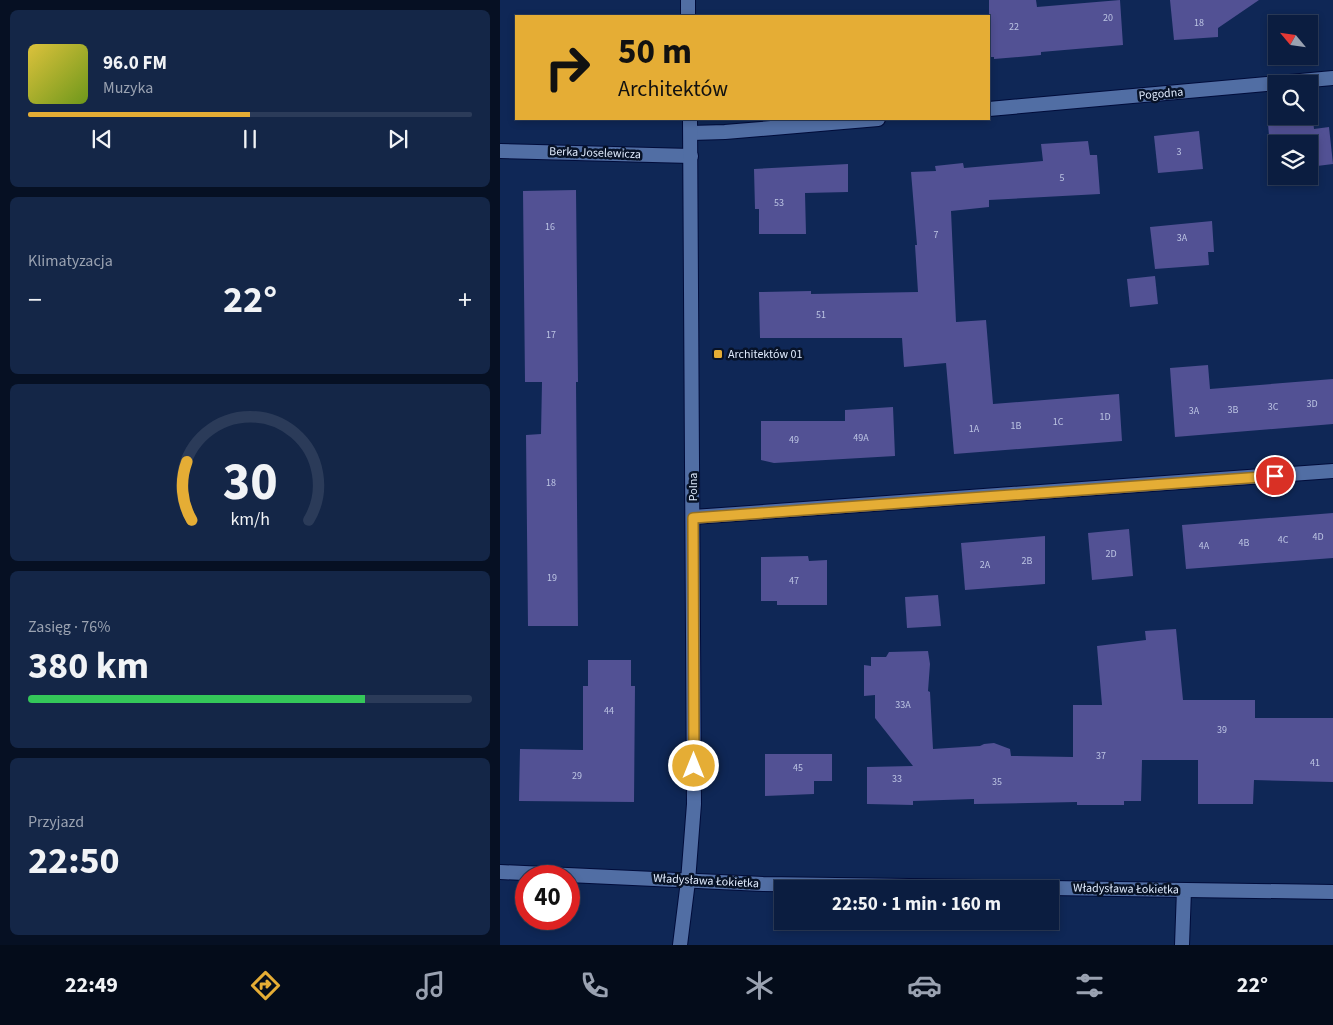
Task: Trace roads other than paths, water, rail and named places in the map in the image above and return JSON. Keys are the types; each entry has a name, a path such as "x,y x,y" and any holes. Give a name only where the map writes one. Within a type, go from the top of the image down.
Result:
{"street":[{"path":"688,0 688,15"},
{"name":"Pogodna","path":"990,109 1333,78"},
{"name":"Polna","path":"680,945 688,881 694,804 690,120"},
{"path":"691,133 866,120"},
{"name":"Berka Joselewicza","path":"500,150 691,156"},
{"path":"693,518 1333,471"},
{"name":"Władysława Łokietka","path":"500,872 763,884 1333,892"},
{"path":"1182,945 1184,890"}],"place":[{"name":"Architektów 01","path":"718,354"}]}
